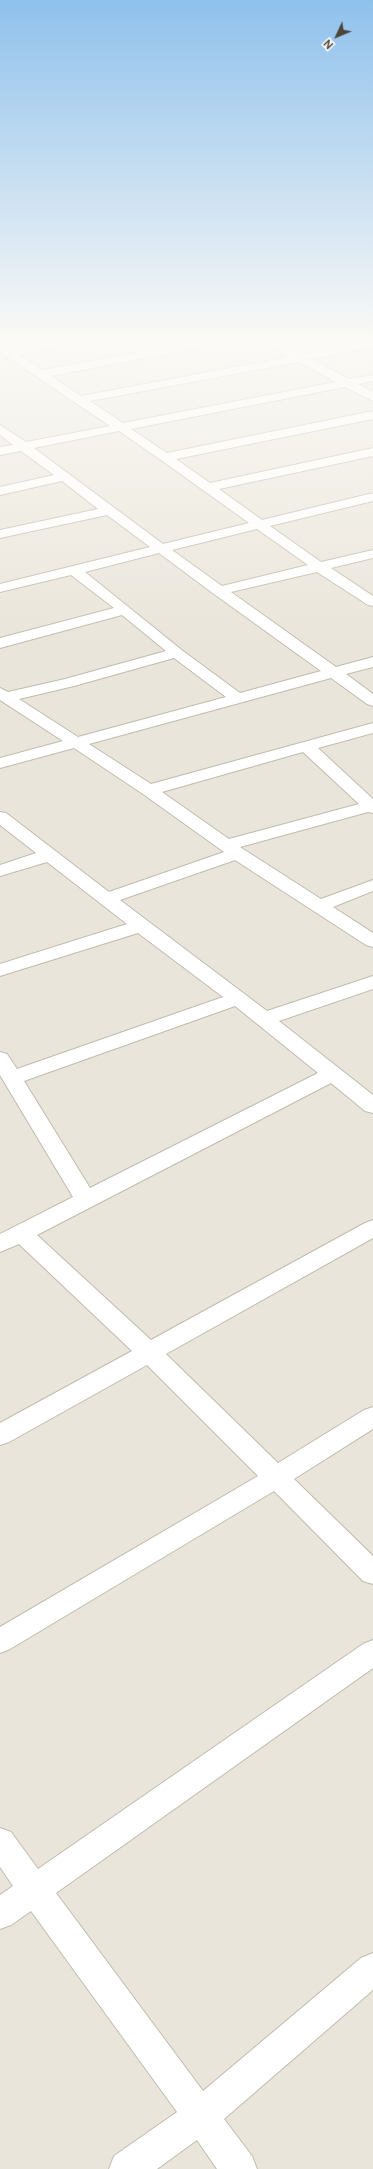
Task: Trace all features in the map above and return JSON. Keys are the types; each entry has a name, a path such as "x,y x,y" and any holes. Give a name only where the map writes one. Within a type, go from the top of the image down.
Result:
{"street":[{"path":"13,439 219,591 373,701"},
{"path":"0,451 59,439"},
{"path":"138,439 319,567 373,602"},
{"path":"165,457 253,439"},
{"path":"207,488 373,452"},
{"path":"0,490 66,477"},
{"path":"0,588 373,497"},
{"path":"0,534 110,510"},
{"path":"219,591 373,554"},
{"path":"74,570 176,653 238,698"},
{"path":"0,643 125,610"},
{"path":"3,695 68,683 176,653"},
{"path":"0,763 331,672 373,662"},
{"path":"3,695 74,743 149,790 231,849 373,941"},
{"path":"149,790 373,728"},
{"path":"307,747 372,807"},
{"path":"106,899 231,849 372,807"},
{"path":"0,817 140,926 334,1073 373,1106"},
{"path":"0,871 49,855"},
{"path":"319,906 373,885"},
{"path":"0,970 140,926"},
{"path":"264,1019 373,982"},
{"path":"12,1078 237,998"},
{"path":"0,1058 86,1200"},
{"path":"0,1244 334,1073"},
{"path":"0,1435 373,1228"},
{"path":"21,1233 149,1352 275,1478 373,1573"},
{"path":"0,1641 275,1478 373,1417"},
{"path":"0,1914 36,1891 373,1652"},
{"path":"0,1842 239,2169"},
{"path":"127,2169 200,2116 373,1969"}],"shaded area":[{"path":"0,439 373,439 373,2169 0,2169"}]}
